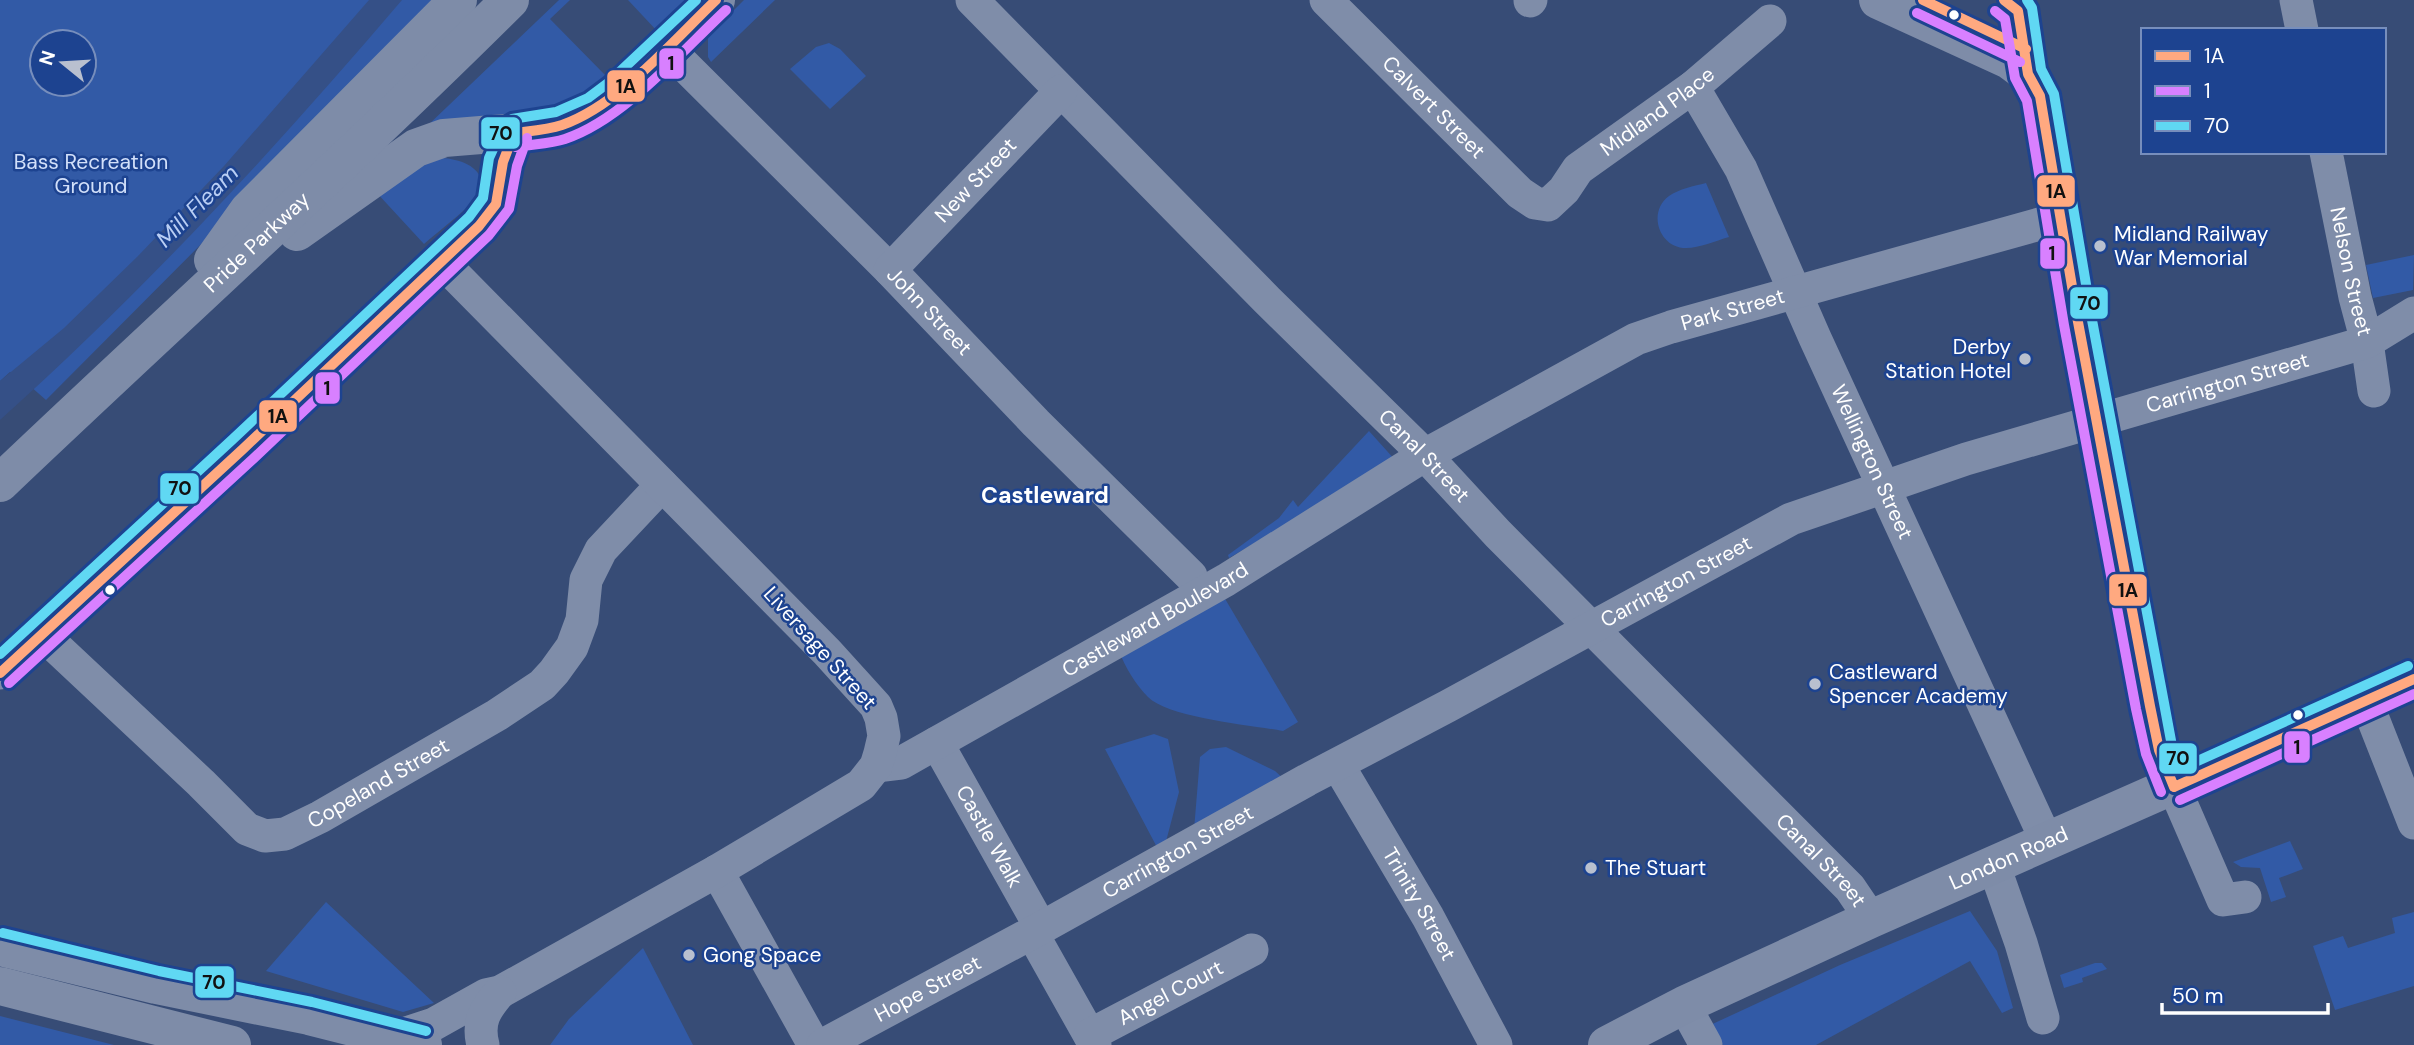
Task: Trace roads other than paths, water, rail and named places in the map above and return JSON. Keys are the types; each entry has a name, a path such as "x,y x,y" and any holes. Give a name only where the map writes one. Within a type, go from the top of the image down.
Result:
{"main road":[{"path":"164,327 248,211 458,0"},
{"name":"Pride Parkway","path":"0,483 164,327 400,110 510,0"},
{"path":"164,327 416,148 444,138 514,133 560,126 595,110 716,0"},
{"path":"1878,0 2009,60 2028,74 2040,96 2150,706 2159,750 2174,787"},
{"name":"London Road","path":"1607,1045 1684,1005 1871,919 2414,679"},
{"path":"0,947 409,1041"},
{"path":"0,986 232,1045"}],"street":[{"name":"Canal Street","path":"972,0 1259,292 1425,455 1498,534 1850,888 1871,919"},
{"name":"Calvert Street","path":"1326,0 1520,193 1535,203 1548,205"},
{"path":"2296,0 2302,28"},
{"name":"Midland Place","path":"1548,205 1564,190 1578,169 1693,87 1770,21"},
{"name":"John Street","path":"666,47 890,270 1036,424 1191,576"},
{"name":"Wellington Street","path":"1693,87 1741,169 2047,842"},
{"name":"New Street","path":"890,270 1061,91"},
{"path":"0,673 243,449 487,217 496,204 503,162 514,133"},
{"name":"Nelson Street","path":"2326,154 2355,297 2367,342 2374,391"},
{"name":"Park Street","path":"1425,455 1636,339 2061,218"},
{"name":"Liversage Street","path":"442,261 781,604 876,706 884,736 876,766"},
{"name":"Carrington Street","path":"1037,931 1174,852 1779,524 1966,459 2097,423 2367,342 2414,313"},
{"name":"Castleward Boulevard","path":"876,766 901,763 1226,580 1425,455"},
{"name":"Copeland Street","path":"41,633 247,829 265,836 280,835 320,817 507,709 542,685 572,647 582,620 586,580 601,550 662,485"},
{"path":"2366,701 2414,823"},
{"name":"Castle Walk","path":"937,743 1092,1040"},
{"name":"Trinity Street","path":"1338,765 1452,960 1496,1045"},
{"path":"409,1041 486,995 500,992 717,871 861,785 876,766"},
{"path":"2174,787 2223,901 2245,897"},
{"path":"1994,866 2043,1018"},
{"path":"717,871 814,1045"},
{"name":"Hope Street","path":"823,1045 1037,931"},
{"name":"Angel Court","path":"1092,1040 1252,950"},
{"path":"483,1045 480,1029 482,1019 489,1004 500,992"},
{"path":"1684,1005 1706,1045"}],"water":[{"name":"Mill Fleam","path":"369,0 402,0 208,217 54,371 0,420 0,381 64,328 138,256 224,166"}],"place":[{"name":"Midland Railway War Memorial","path":"2100,246"},
{"name":"Derby Station Hotel","path":"2025,359"},
{"name":"Castleward Spencer Academy","path":"1815,684"},
{"name":"The Stuart","path":"1591,868"},
{"name":"Gong Space","path":"689,955"}],"district":[{"name":"Castleward","path":"1045,495"}],"park label":[{"name":"Bass Recreation Ground","path":"91,174"}]}
